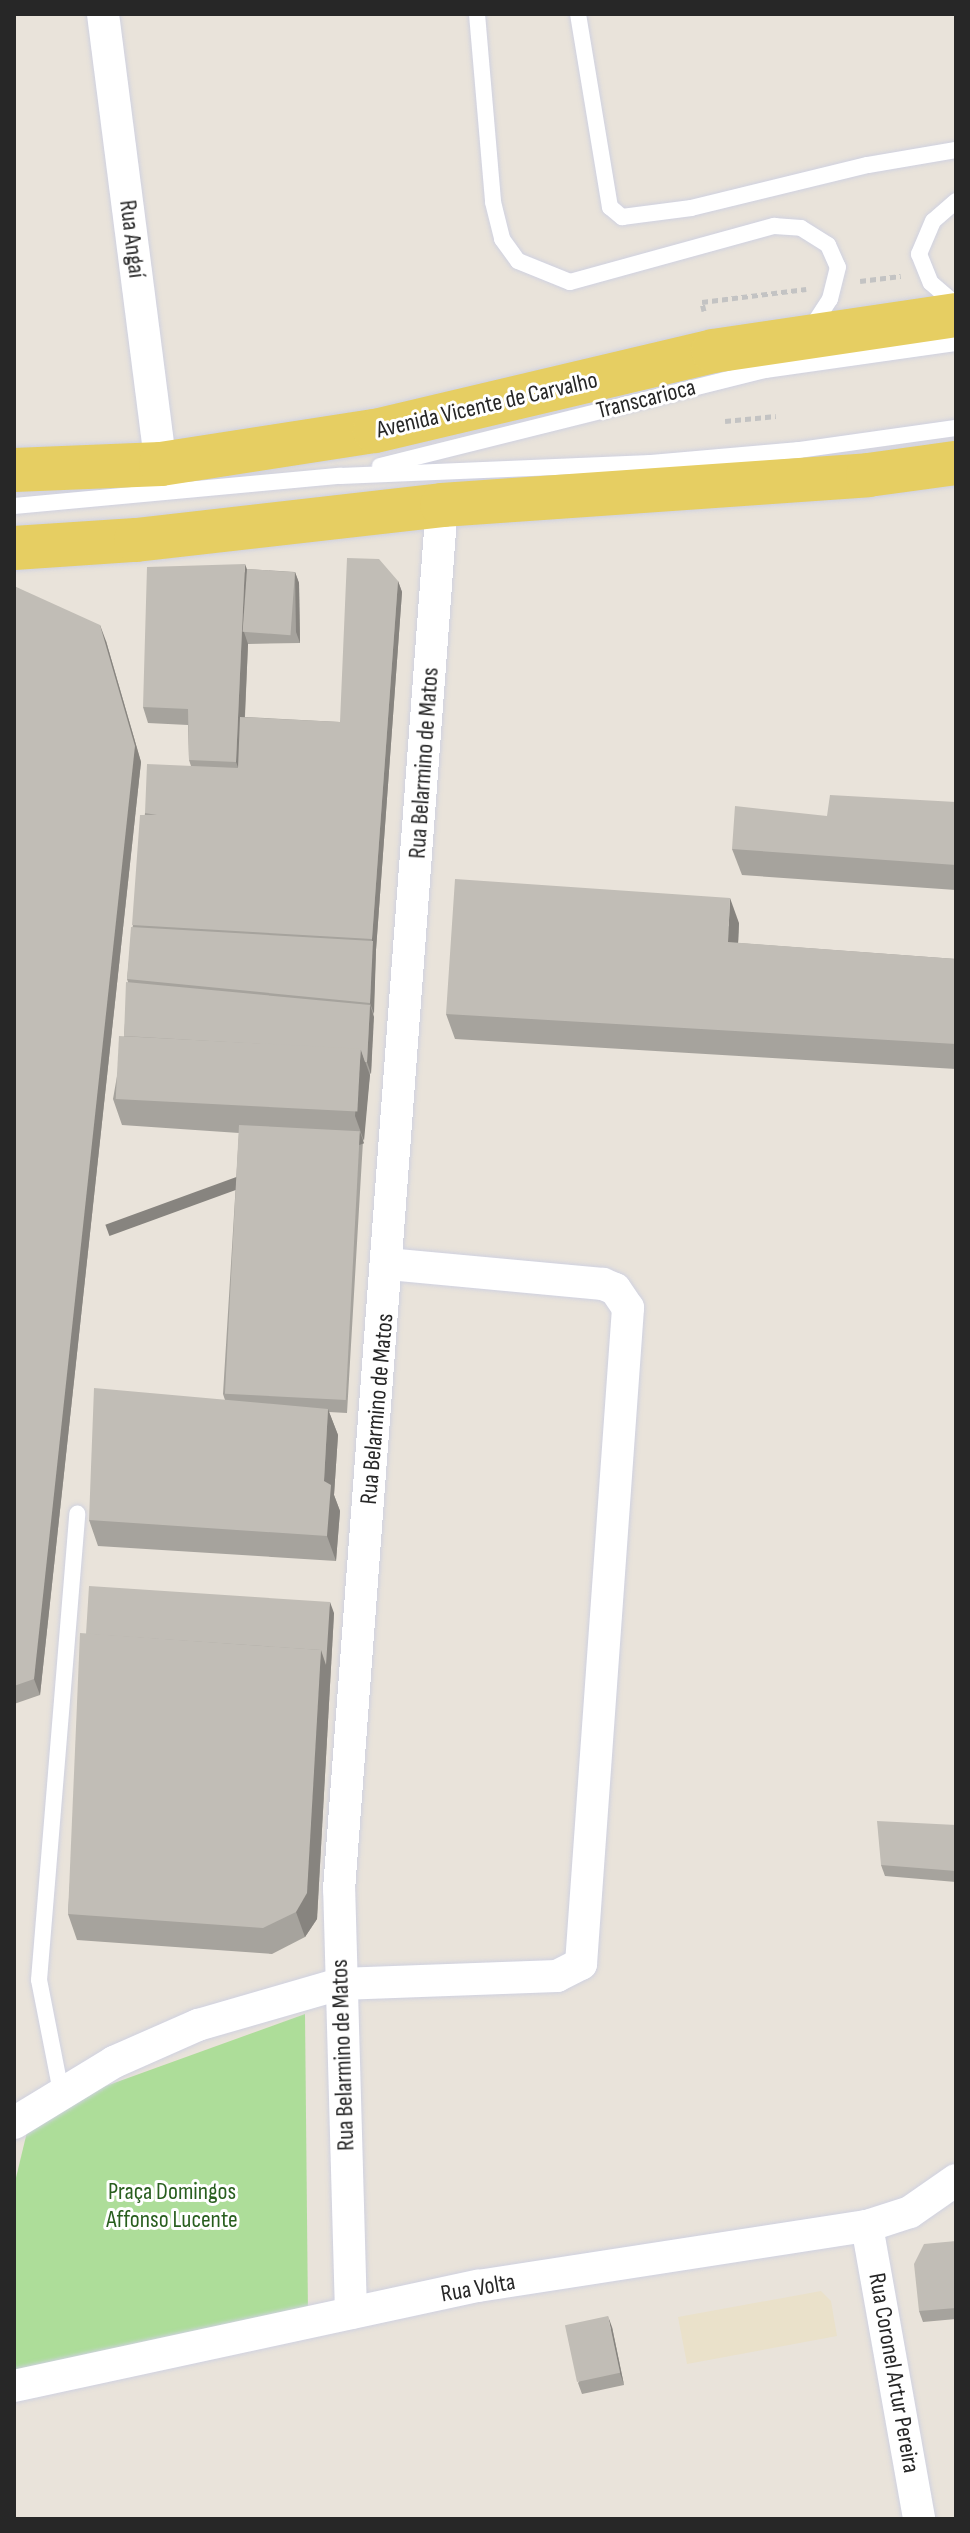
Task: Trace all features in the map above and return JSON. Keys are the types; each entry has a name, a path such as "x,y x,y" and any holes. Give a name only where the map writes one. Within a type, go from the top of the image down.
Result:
{"main road":[{"name":"Avenida Vicente de Carvalho","path":"14,470 161,464 391,428 713,351 956,315"},
{"path":"14,548 136,540 442,505 868,475 956,463"}],"street":[{"name":"Rua Angaí","path":"103,14 161,464"},
{"name":"Rua Belarmino de Matos","path":"351,2313 339,1890 389,1264 442,505"},
{"path":"15,2125 61,2092 198,2025 340,1984 557,1976 581,1964 586,1935 628,1308 615,1289 603,1284 389,1264"},
{"name":"Rua Volta","path":"14,2386 478,2286 867,2226 910,2212 948,2187"},
{"name":"Rua Coronel Artur Pereira","path":"867,2226 919,2519"}],"lane":[{"path":"477,14 493,202 502,239 518,261 570,282 687,254 774,226 801,228 828,245 838,267 830,299 805,338"},
{"path":"578,14 610,207 622,217 691,208 868,165 956,150"},
{"path":"956,201 933,221 919,254 924,273 956,305"},
{"name":"Transcarioca","path":"340,476 766,370 956,343"},
{"name":"Transcarioca","path":"14,506 340,476 664,462 799,450 956,428"},
{"path":"61,2092 39,1980 77,1514"}],"path":[{"path":"725,421 776,416"}],"shaded area":[{"path":"821,2291 831,2301 837,2336 687,2364 678,2317"}],"green space":[{"name":"Praça Domingos Affonso Lucente","path":"305,2014 308,2316 14,2375 14,2186 27,2132 56,2104"}],"building":[{"path":"347,558 379,559 398,581 372,939 132,925 140,815 157,815 145,813 147,764 238,768 240,717 340,722"},
{"path":"245,564 236,762 189,760 188,709 143,707 147,567"},
{"path":"247,569 295,572 290,635 243,632"},
{"path":"14,586 100,625 135,746 34,1679 14,1686"},
{"path":"830,795 956,802 956,865 732,849 735,806 827,816"},
{"path":"455,879 730,898 728,942 956,959 956,1044 446,1014"},
{"path":"131,927 373,941 370,1003 127,979"},
{"path":"126,982 370,1005 367,1062 361,1050 124,1036"},
{"path":"119,1036 361,1049 357,1112 116,1099"},
{"path":"239,1125 360,1131 346,1400 225,1394"},
{"path":"94,1388 328,1409 324,1481 331,1485 327,1536 89,1520"},
{"path":"89,1586 330,1602 326,1665 321,1650 86,1634"},
{"path":"80,1633 321,1650 307,1893 296,1912 263,1928 68,1914"},
{"path":"877,1821 956,1825 956,1871 881,1865"},
{"path":"956,2241 956,2308 919,2311 914,2264 924,2244"},
{"path":"608,2316 620,2373 577,2382 565,2325"}]}
